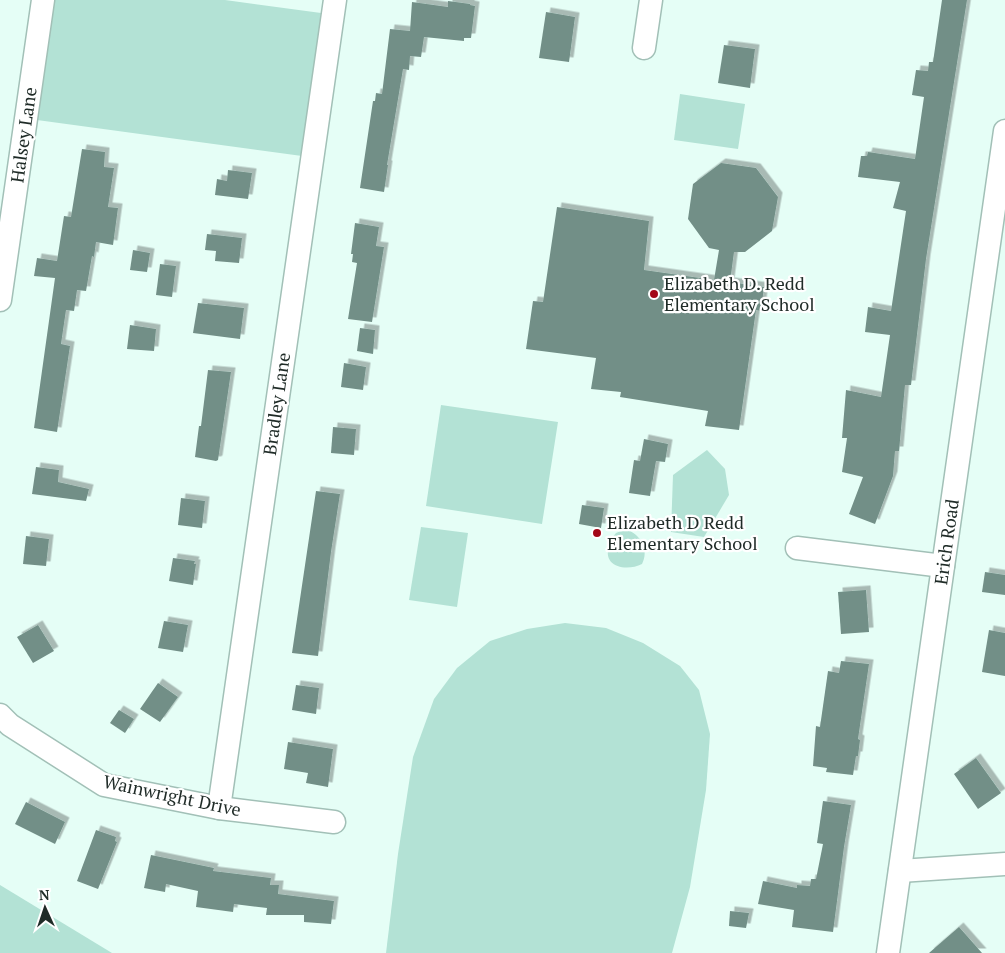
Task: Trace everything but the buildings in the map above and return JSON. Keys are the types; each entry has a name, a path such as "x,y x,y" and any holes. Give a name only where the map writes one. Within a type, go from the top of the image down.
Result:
{"street":[{"name":"Halsey Lane","path":"0,300 43,0"},
{"name":"Bradley Lane","path":"218,808 334,0"},
{"path":"644,48 650,0"},
{"name":"Erich Road","path":"888,953 1005,131"},
{"path":"797,548 943,566"},
{"name":"Wainwright Drive","path":"0,715 10,725 104,785 218,808 334,822"},
{"path":"900,871 1005,864"}],"green space":[{"path":"53,0 225,0 321,13 302,156 37,120"},
{"path":"680,94 745,104 738,149 674,140"},
{"path":"441,405 558,422 542,524 426,506"},
{"path":"707,450 725,469 729,495 704,537 671,532 673,475"},
{"path":"421,527 468,533 457,607 409,600"},
{"path":"628,530 637,536 643,544 644,559 642,564 636,566 616,566 609,558 610,542 616,533"},
{"path":"565,623 606,628 643,643 680,666 699,690 710,734 706,790 690,887 672,953 386,953 398,854 413,757 434,699 457,668 490,641 527,629"},
{"path":"0,885 112,953 0,953"}],"place":[{"name":"Elizabeth D. Redd Elementary School","path":"654,294"},
{"name":"Elizabeth D Redd Elementary School","path":"597,533"}]}
